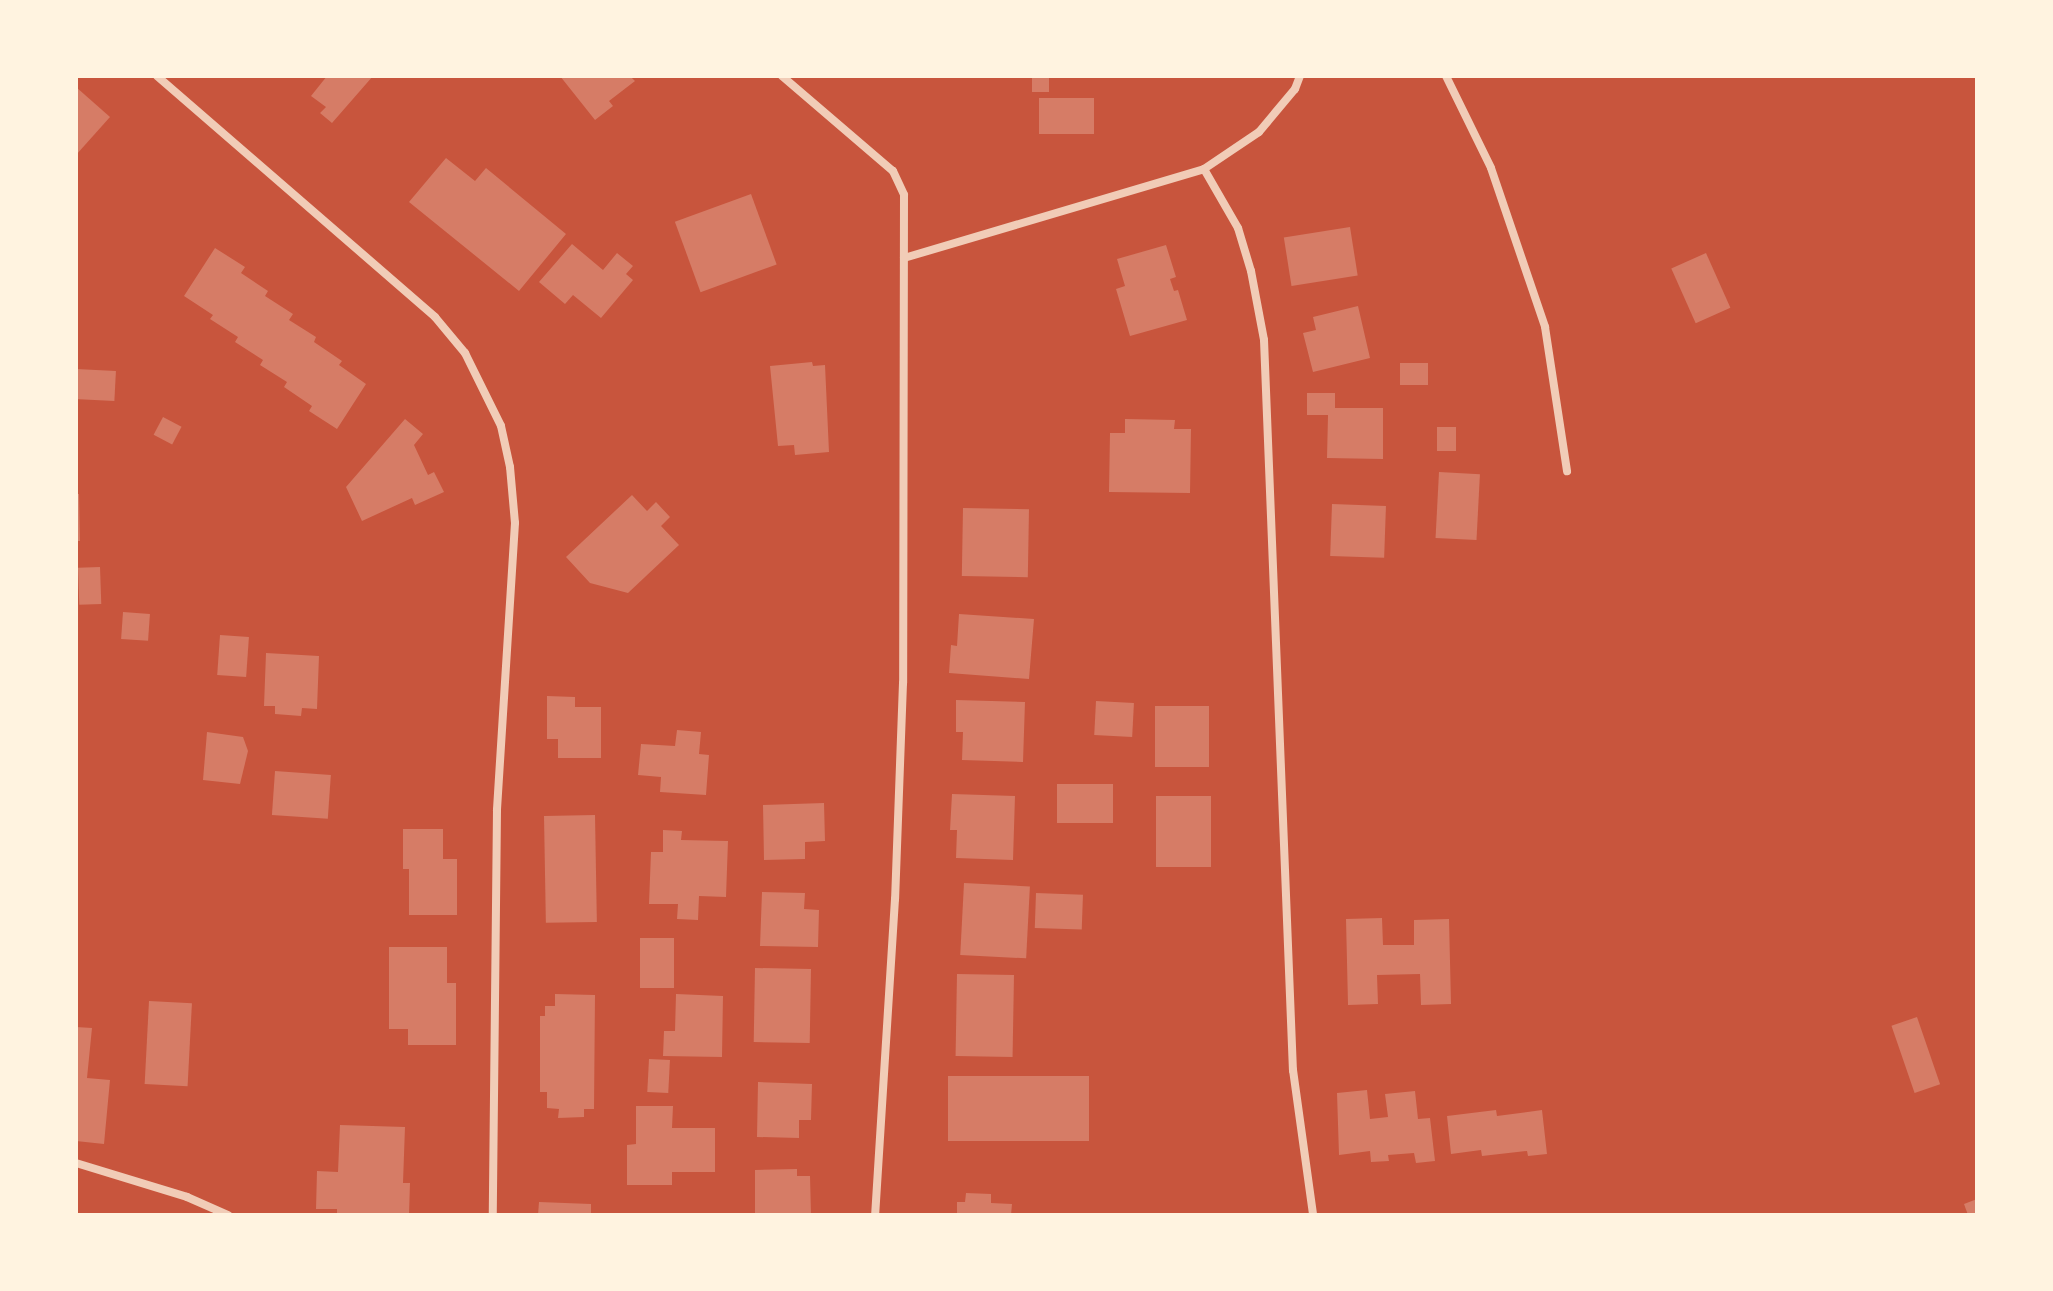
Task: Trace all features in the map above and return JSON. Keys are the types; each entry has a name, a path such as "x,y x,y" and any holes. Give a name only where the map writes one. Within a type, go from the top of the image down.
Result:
{"street":[{"path":"157,76 435,317 465,353 501,426 510,467 515,523 497,810 493,1215"},
{"path":"782,76 893,171 904,195 903,683 895,899 876,1155 875,1215"},
{"path":"904,258 1204,169 1259,132 1295,89 1300,76"},
{"path":"1446,76 1491,168 1545,327 1567,471"},
{"path":"1204,169 1238,228 1264,340 1293,1070 1313,1215"},
{"path":"76,1163 187,1197 228,1215"}],"building":[{"path":"327,76 373,76 332,123 320,113 326,107 311,96"},
{"path":"560,76 630,76 635,81 609,101 613,106 595,120"},
{"path":"1032,76 1049,76 1049,92 1032,92"},
{"path":"76,87 110,117 76,155"},
{"path":"1039,98 1094,98 1094,134 1039,134"},
{"path":"446,158 475,181 486,168 566,234 519,291 409,202"},
{"path":"751,194 777,264 701,292 675,222"},
{"path":"1350,227 1358,275 1291,286 1284,237"},
{"path":"572,244 603,270 617,253 633,266 626,274 633,280 601,318 573,295 565,304 539,282"},
{"path":"1166,245 1176,277 1170,279 1174,291 1178,290 1187,320 1130,336 1116,289 1125,286 1117,259"},
{"path":"215,248 245,267 241,273 268,291 265,296 293,314 289,320 316,337 314,342 342,361 339,365 366,384 337,429 309,411 312,406 284,387 287,382 260,365 263,360 235,342 238,337 210,319 213,315 184,296"},
{"path":"1706,253 1730,308 1696,323 1671,268"},
{"path":"1358,306 1370,358 1313,372 1303,333 1316,330 1313,317"},
{"path":"812,362 813,366 825,365 829,452 795,455 794,445 778,446 770,366"},
{"path":"1400,363 1428,363 1428,385 1400,385"},
{"path":"76,369 116,371 114,401 76,399"},
{"path":"1307,393 1335,393 1335,408 1383,408 1383,459 1327,458 1328,415 1307,415"},
{"path":"163,417 182,427 172,445 154,435"},
{"path":"405,419 423,434 414,445 428,475 434,472 444,492 415,505 412,498 362,521 346,487"},
{"path":"1125,419 1175,420 1174,429 1191,429 1190,493 1109,492 1110,433 1125,433"},
{"path":"1437,427 1456,427 1456,451 1437,451"},
{"path":"1439,472 1480,474 1476,540 1436,538"},
{"path":"76,494 79,494 80,541 76,541"},
{"path":"632,495 647,511 656,502 670,517 661,526 679,545 628,593 590,583 566,557"},
{"path":"1332,504 1386,506 1384,558 1330,556"},
{"path":"963,508 1029,509 1028,577 962,576"},
{"path":"100,567 101,604 79,605 78,568"},
{"path":"123,612 150,614 148,641 121,639"},
{"path":"959,614 1034,619 1029,679 949,673 951,645 957,646"},
{"path":"220,635 249,637 246,677 217,675"},
{"path":"266,653 319,656 317,709 302,708 301,716 275,714 275,706 264,706"},
{"path":"547,696 575,697 575,707 601,707 601,758 558,758 558,739 547,739"},
{"path":"956,700 1025,702 1023,762 962,760 963,732 956,732"},
{"path":"1096,701 1134,703 1132,737 1094,735"},
{"path":"1155,706 1209,706 1209,767 1155,767"},
{"path":"677,730 701,732 699,754 709,755 706,795 660,792 661,777 638,775 641,744 675,746"},
{"path":"207,732 243,737 248,751 240,784 203,780"},
{"path":"275,771 331,775 328,819 272,815"},
{"path":"1057,784 1113,784 1113,823 1057,823"},
{"path":"952,794 1015,796 1013,860 956,858 957,830 950,830"},
{"path":"1156,796 1211,796 1211,867 1156,867"},
{"path":"824,803 825,841 805,842 805,859 764,860 763,805"},
{"path":"595,815 597,922 546,923 544,816"},
{"path":"403,829 443,829 443,859 457,859 457,915 409,915 409,869 403,869"},
{"path":"663,830 682,831 681,840 728,841 726,897 699,896 698,920 677,919 678,904 649,904 651,852 663,852"},
{"path":"964,883 1030,886 1026,958 960,955"},
{"path":"762,892 805,893 804,909 819,910 818,947 760,946"},
{"path":"1036,893 1083,895 1082,930 1035,928"},
{"path":"1382,918 1383,945 1414,945 1414,920 1449,919 1451,1004 1421,1005 1420,974 1377,975 1378,1004 1348,1005 1346,919"},
{"path":"640,938 674,938 674,988 640,988"},
{"path":"389,947 447,947 447,983 456,983 456,1045 408,1045 408,1029 389,1029"},
{"path":"755,968 811,969 810,1043 754,1042"},
{"path":"957,974 1014,975 1013,1057 956,1056"},
{"path":"555,994 595,995 594,1109 584,1109 584,1117 558,1118 559,1109 547,1108 547,1092 540,1092 540,1016 545,1016 545,1006 555,1006"},
{"path":"676,994 723,996 722,1057 663,1056 664,1031 675,1031"},
{"path":"149,1001 192,1003 188,1086 145,1084"},
{"path":"1917,1017 1940,1084 1915,1093 1891,1026"},
{"path":"76,1027 92,1028 87,1078 110,1080 104,1144 76,1141"},
{"path":"649,1059 670,1060 668,1093 647,1092"},
{"path":"948,1076 1089,1076 1089,1141 948,1141"},
{"path":"758,1082 812,1084 811,1120 799,1120 799,1138 757,1137"},
{"path":"1367,1090 1370,1119 1388,1117 1385,1094 1415,1091 1418,1119 1430,1118 1435,1161 1416,1163 1414,1153 1388,1155 1389,1161 1371,1162 1370,1151 1339,1155 1337,1093"},
{"path":"636,1106 673,1106 672,1128 715,1128 715,1172 672,1172 672,1185 627,1185 627,1145 636,1144"},
{"path":"1496,1110 1497,1116 1542,1110 1547,1154 1528,1156 1527,1151 1482,1156 1481,1150 1451,1154 1447,1116"},
{"path":"340,1125 405,1127 403,1183 410,1183 409,1215 337,1215 337,1209 316,1209 317,1171 338,1172"},
{"path":"797,1169 797,1176 810,1176 811,1215 755,1215 755,1170"},
{"path":"966,1193 991,1194 991,1203 1012,1204 1011,1215 957,1215 957,1202 965,1202"},
{"path":"1977,1199 1977,1215 1968,1215 1964,1204"},
{"path":"539,1202 591,1204 591,1215 538,1215"}]}
